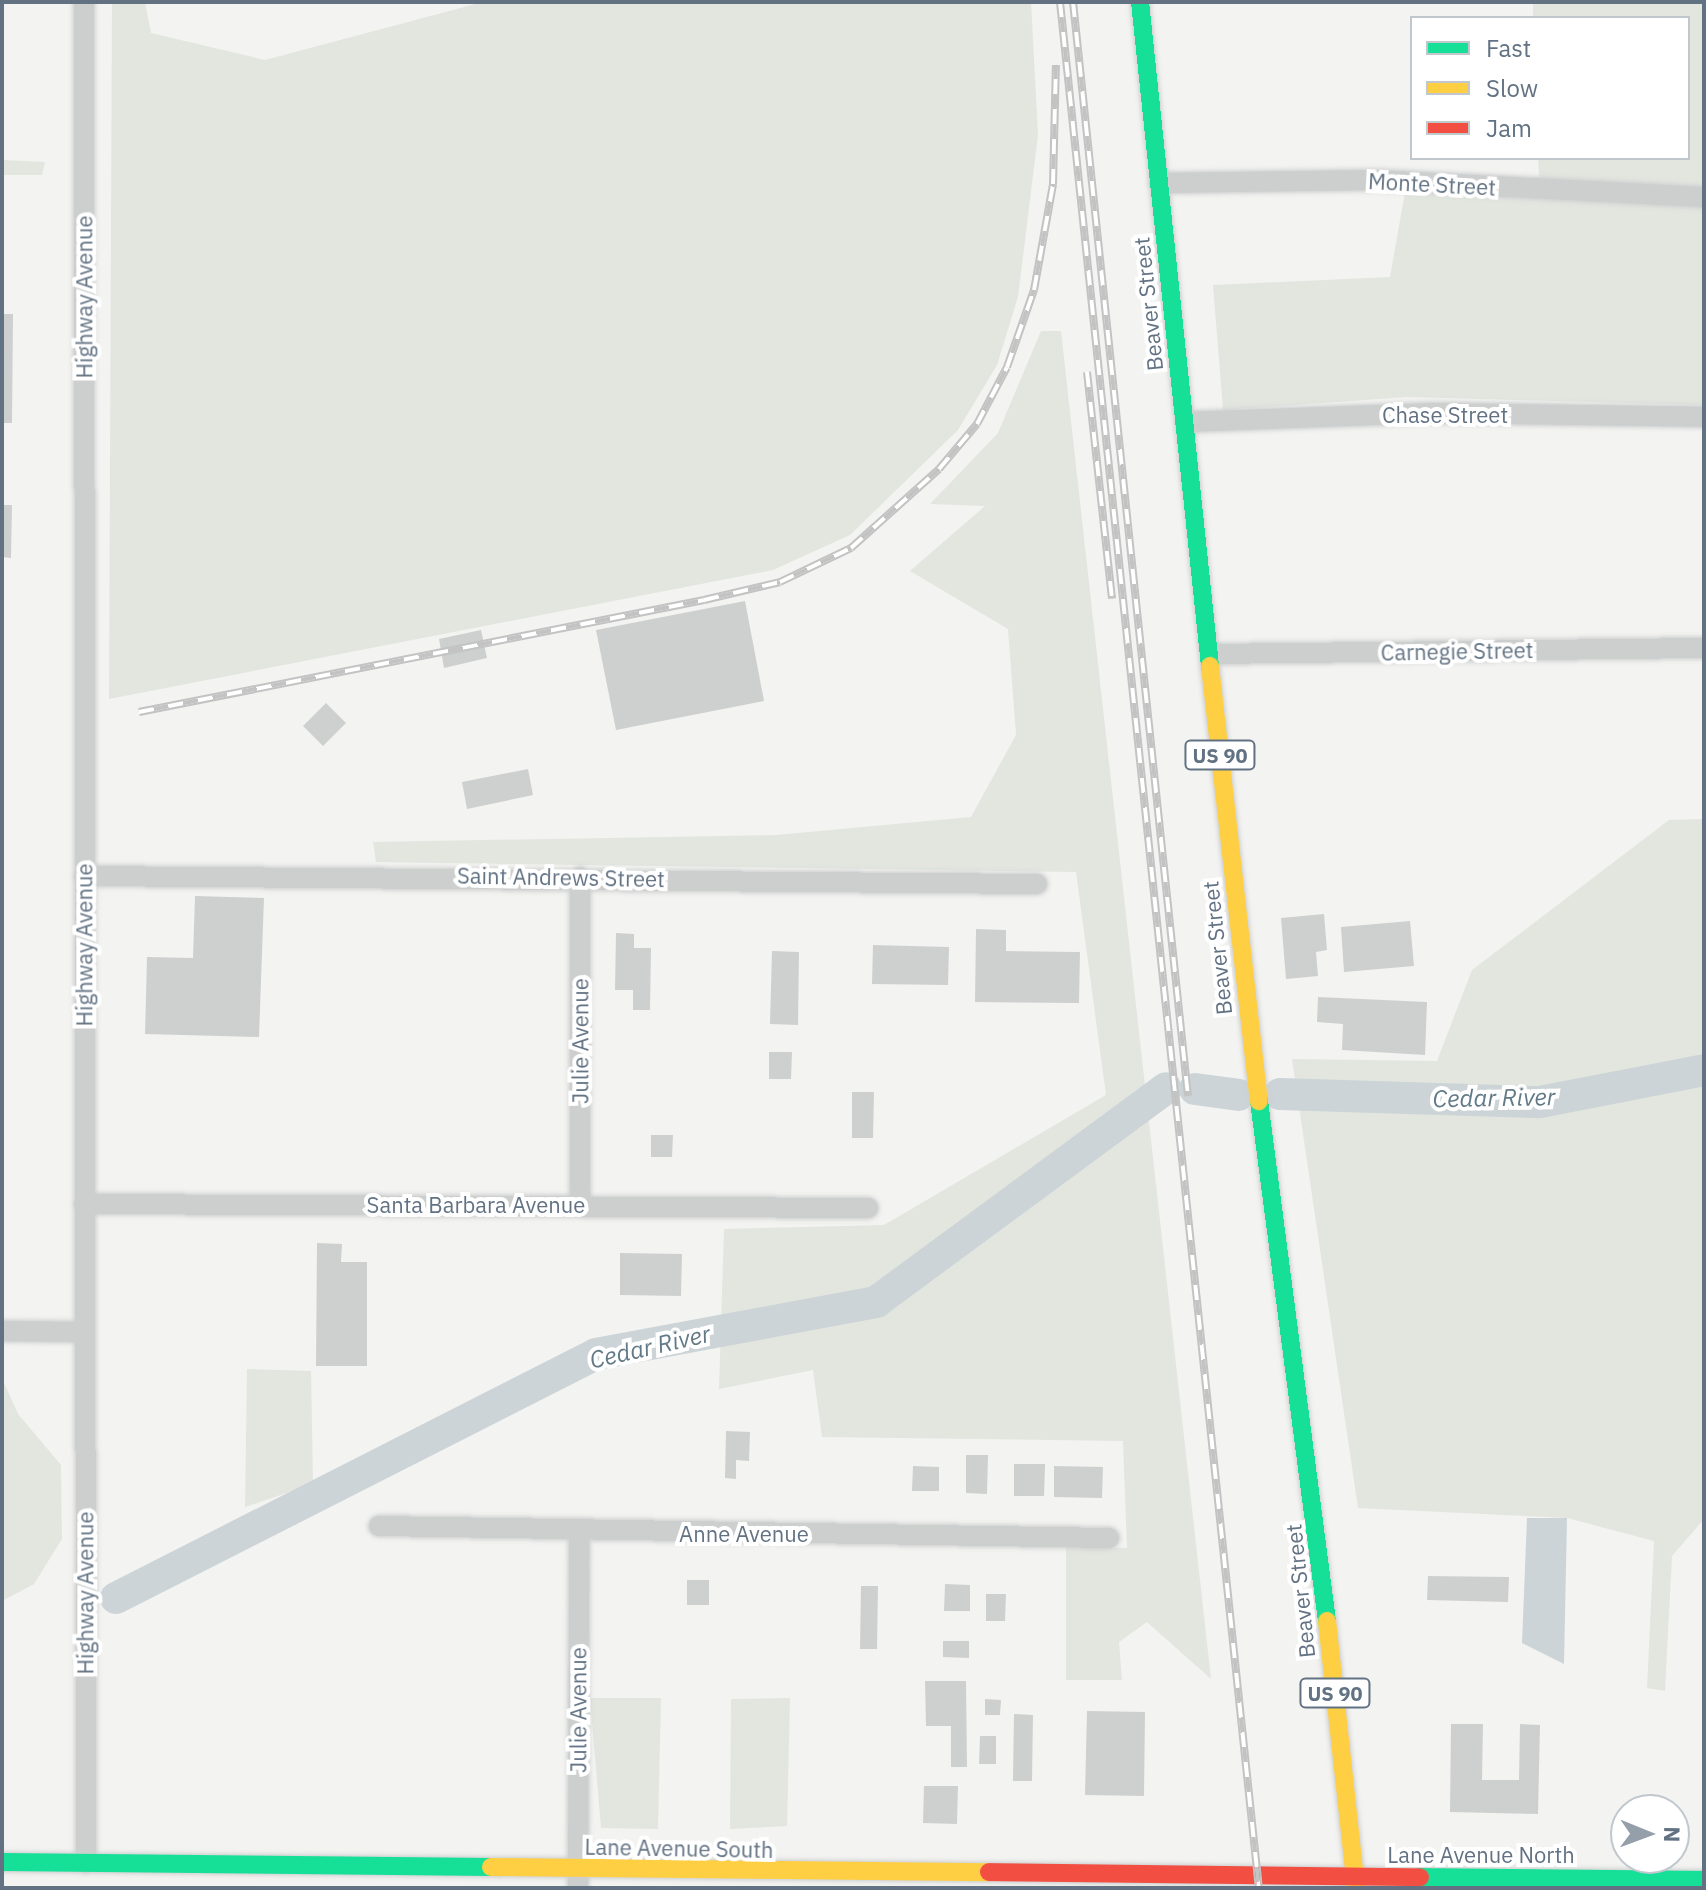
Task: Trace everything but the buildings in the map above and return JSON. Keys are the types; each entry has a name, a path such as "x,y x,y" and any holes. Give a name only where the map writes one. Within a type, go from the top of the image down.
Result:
{"main road":[{"name":"Beaver Street","path":"1140,2 1210,654 1355,1884"},
{"name":"Lane Avenue South","path":"2,1862 578,1880 1355,1884"},
{"name":"Highway Avenue","path":"85,1888 86,1863"},
{"name":"Lane Avenue North","path":"1355,1884 1704,1880"}],"street":[{"name":"Highway Avenue","path":"84,2 86,1863"},
{"name":"Monte Street","path":"1159,183 1377,180 1704,197"},
{"name":"Chase Street","path":"1185,422 1434,413 1704,417"},
{"name":"Carnegie Street","path":"1210,654 1704,648"},
{"name":"Saint Andrews Street","path":"84,876 580,877 1037,884"},
{"name":"Julie Avenue","path":"580,877 580,1205"},
{"name":"Santa Barbara Avenue","path":"84,1204 868,1208"},
{"path":"2,1331 84,1332"},
{"name":"Anne Avenue","path":"379,1526 579,1533 1109,1538"},
{"name":"Julie Avenue","path":"578,1880 579,1533"}],"shaded area":[{"path":"112,2 145,2 151,33 265,60 483,2 1031,2 1038,135 1018,297 997,365 958,430 850,535 773,570 109,699"},
{"path":"1533,2 1704,2 1704,405 1407,397 1223,410 1213,285 1390,277 1405,192 1539,177 1538,160 1690,160 1690,16 1533,16"},
{"path":"2,160 45,162 42,175 2,175"},
{"path":"1041,331 1061,331 1211,1679 1147,1622 1119,1642 1122,1680 1066,1680 1066,1546 1127,1548 1123,1441 822,1437 813,1370 719,1389 724,1229 884,1225 1106,1095 1076,872 376,862 373,842 776,835 971,817 1016,735 1008,629 910,571 985,506 930,504 998,433"},
{"path":"1704,819 1704,1519 1672,1556 1665,1691 1647,1688 1654,1541 1567,1518 1358,1508 1292,1059 1437,1061 1472,970 1669,820"},
{"path":"247,1369 311,1371 313,1484 245,1507"},
{"path":"2,1378 18,1414 61,1465 62,1539 34,1584 2,1601"},
{"path":"1527,1518 1567,1518 1564,1664 1522,1643"},
{"path":"590,1698 661,1698 658,1829 601,1828"},
{"path":"790,1698 787,1826 730,1829 731,1699"}],"waterway":[{"name":"Cedar River","path":"1280,1094 1540,1102 1704,1070"},
{"name":"Cedar River","path":"116,1598 596,1354 876,1302 1166,1088"},
{"name":"Cedar River","path":"1195,1089 1239,1095"}],"railway":[{"path":"1060,2 1259,1888"},
{"path":"1073,2 1188,1096"},
{"path":"139,712 704,600 780,582 851,548 939,469 977,424 1007,367 1034,290 1053,184 1056,65"},
{"path":"1087,372 1112,599"}],"traffic: fast":[{"path":"1140,2 1210,666"},
{"path":"1259,1101 1327,1621"},
{"path":"2,1862 491,1867"},
{"path":"1420,1877 1704,1880"}],"traffic: slow":[{"path":"1210,666 1259,1101"},
{"path":"1327,1621 1356,1888"},
{"path":"491,1867 989,1872"}],"traffic: jam":[{"path":"989,1872 1420,1877"}]}
